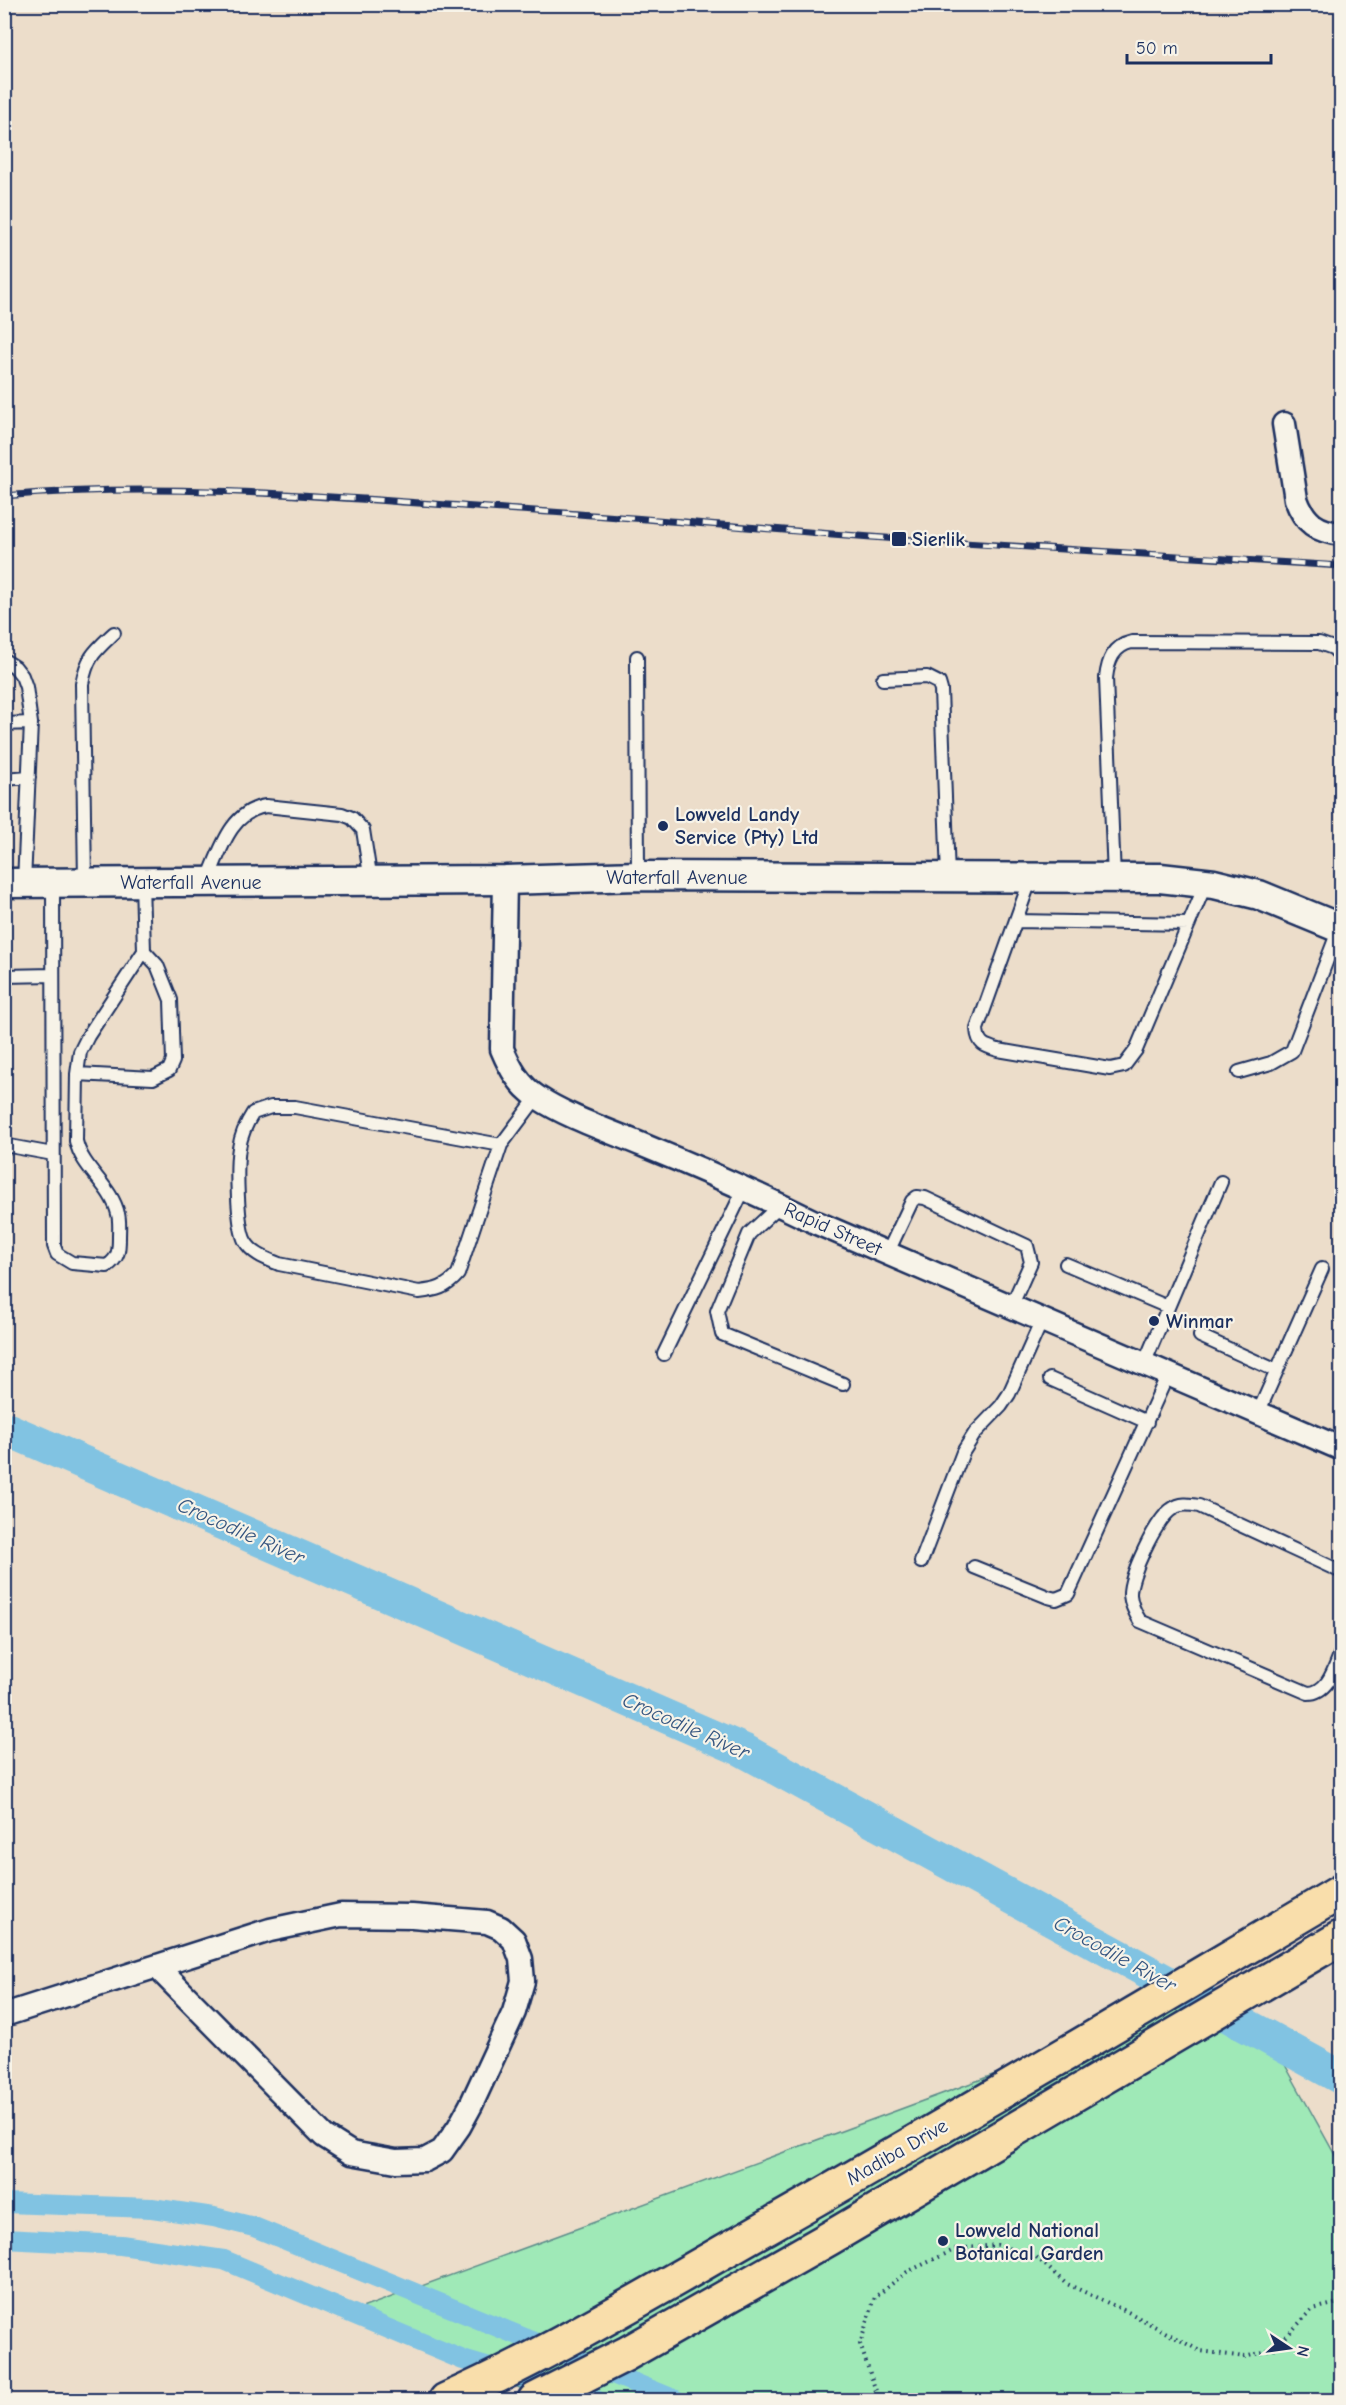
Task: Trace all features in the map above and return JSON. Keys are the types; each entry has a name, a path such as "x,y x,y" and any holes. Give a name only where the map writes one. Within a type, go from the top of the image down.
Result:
{"main road":[{"name":"Madiba Drive","path":"446,2400 486,2382 582,2331 1036,2072 1337,1894"},
{"name":"Madiba Drive","path":"535,2400 626,2354 840,2232 1341,1937"}],"street":[{"path":"1284,424 1296,499 1300,510 1313,526 1321,531 1341,534"},
{"name":"Waterfall Avenue","path":"14,883 505,880 638,876 1160,878 1206,883 1259,895 1341,927"},
{"name":"Rapid Street","path":"505,880 502,1049 510,1067 522,1084 537,1097 574,1116 745,1188 887,1254 1341,1449"},
{"path":"4,2015 270,1930 341,1916 412,1916 487,1922 501,1928 514,1940 521,1959 523,1981 514,2012 459,2127 442,2151 425,2160 396,2161 351,2153 324,2136 157,1967"}],"lane":[{"path":"85,882 82,684 89,659 114,633"},
{"path":"1114,878 1106,678 1107,667 1115,650 1122,644 1131,642 1319,644 1333,648 1341,657"},
{"path":"638,657 638,876"},
{"path":"4,660 15,667 22,676 26,687 31,723 29,777 14,883"},
{"path":"883,679 927,677 939,683 948,878"},
{"path":"4,724 31,723"},
{"path":"4,779 29,777"},
{"path":"207,882 232,826 245,814 257,807 266,806 342,814 352,818 363,830 371,880"},
{"path":"1031,878 977,1029 978,1038 981,1044 998,1050 1110,1069 1124,1066 1136,1050 1206,883"},
{"path":"53,883 54,1246 57,1254 72,1263 107,1266 117,1257 119,1249 118,1213 113,1201 78,1152 76,1074 80,1052 87,1036 144,951 142,882"},
{"path":"1016,921 1189,924"},
{"path":"1239,1072 1271,1063 1292,1051 1341,927"},
{"path":"76,1074 153,1078 169,1070 175,1053 171,1000 157,965 144,951"},
{"path":"4,976 52,975"},
{"path":"501,1145 295,1107 271,1107 253,1113 243,1130 238,1150 240,1226 246,1242 253,1250 261,1257 279,1264 419,1292 437,1290 449,1285 458,1274 501,1145 537,1097"},
{"path":"4,1145 53,1154"},
{"path":"1144,1364 1221,1182"},
{"path":"664,1354 745,1188"},
{"path":"887,1254 912,1201 917,1197 925,1198 1023,1243 1030,1250 1029,1270 1011,1307"},
{"path":"780,1205 749,1234 717,1311 722,1334 843,1384"},
{"path":"1066,1264 1168,1307"},
{"path":"1258,1413 1322,1269"},
{"path":"921,1562 963,1452 975,1433 1001,1406 1009,1394 1042,1320"},
{"path":"1200,1336 1277,1371"},
{"path":"974,1567 1048,1598 1062,1598 1068,1594 1168,1374"},
{"path":"1050,1378 1147,1422"},
{"path":"1341,1572 1199,1506 1180,1505 1163,1516 1156,1524 1132,1581 1130,1594 1133,1610 1140,1621 1308,1693 1315,1693 1322,1689 1341,1650"}],"path":[{"path":"883,2400 877,2394 860,2344 875,2297 908,2272 956,2248 997,2245 1035,2256 1065,2283 1130,2313 1200,2350 1245,2357 1274,2349 1313,2309 1341,2302"}],"green space":[{"name":"Lowveld National Botanical Garden","path":"1177,2007 1274,2045 1341,2166 1341,2400 549,2400 343,2315"}],"waterway":[{"name":"Crocodile River","path":"4,1428 743,1750 1342,2078"},
{"path":"4,2203 152,2208 214,2217 254,2227 676,2400"},
{"path":"4,2239 121,2245 224,2260 463,2360 596,2400"}],"railway":[{"path":"4,496 137,490 270,493 898,539 1342,566"}],"place":[{"name":"Sierlik","path":"899,539"},
{"name":"Lowveld Landy Service (Pty) Ltd","path":"663,826"},
{"name":"Winmar","path":"1154,1321"},
{"name":"Lowveld National Botanical Garden","path":"943,2241"}]}
